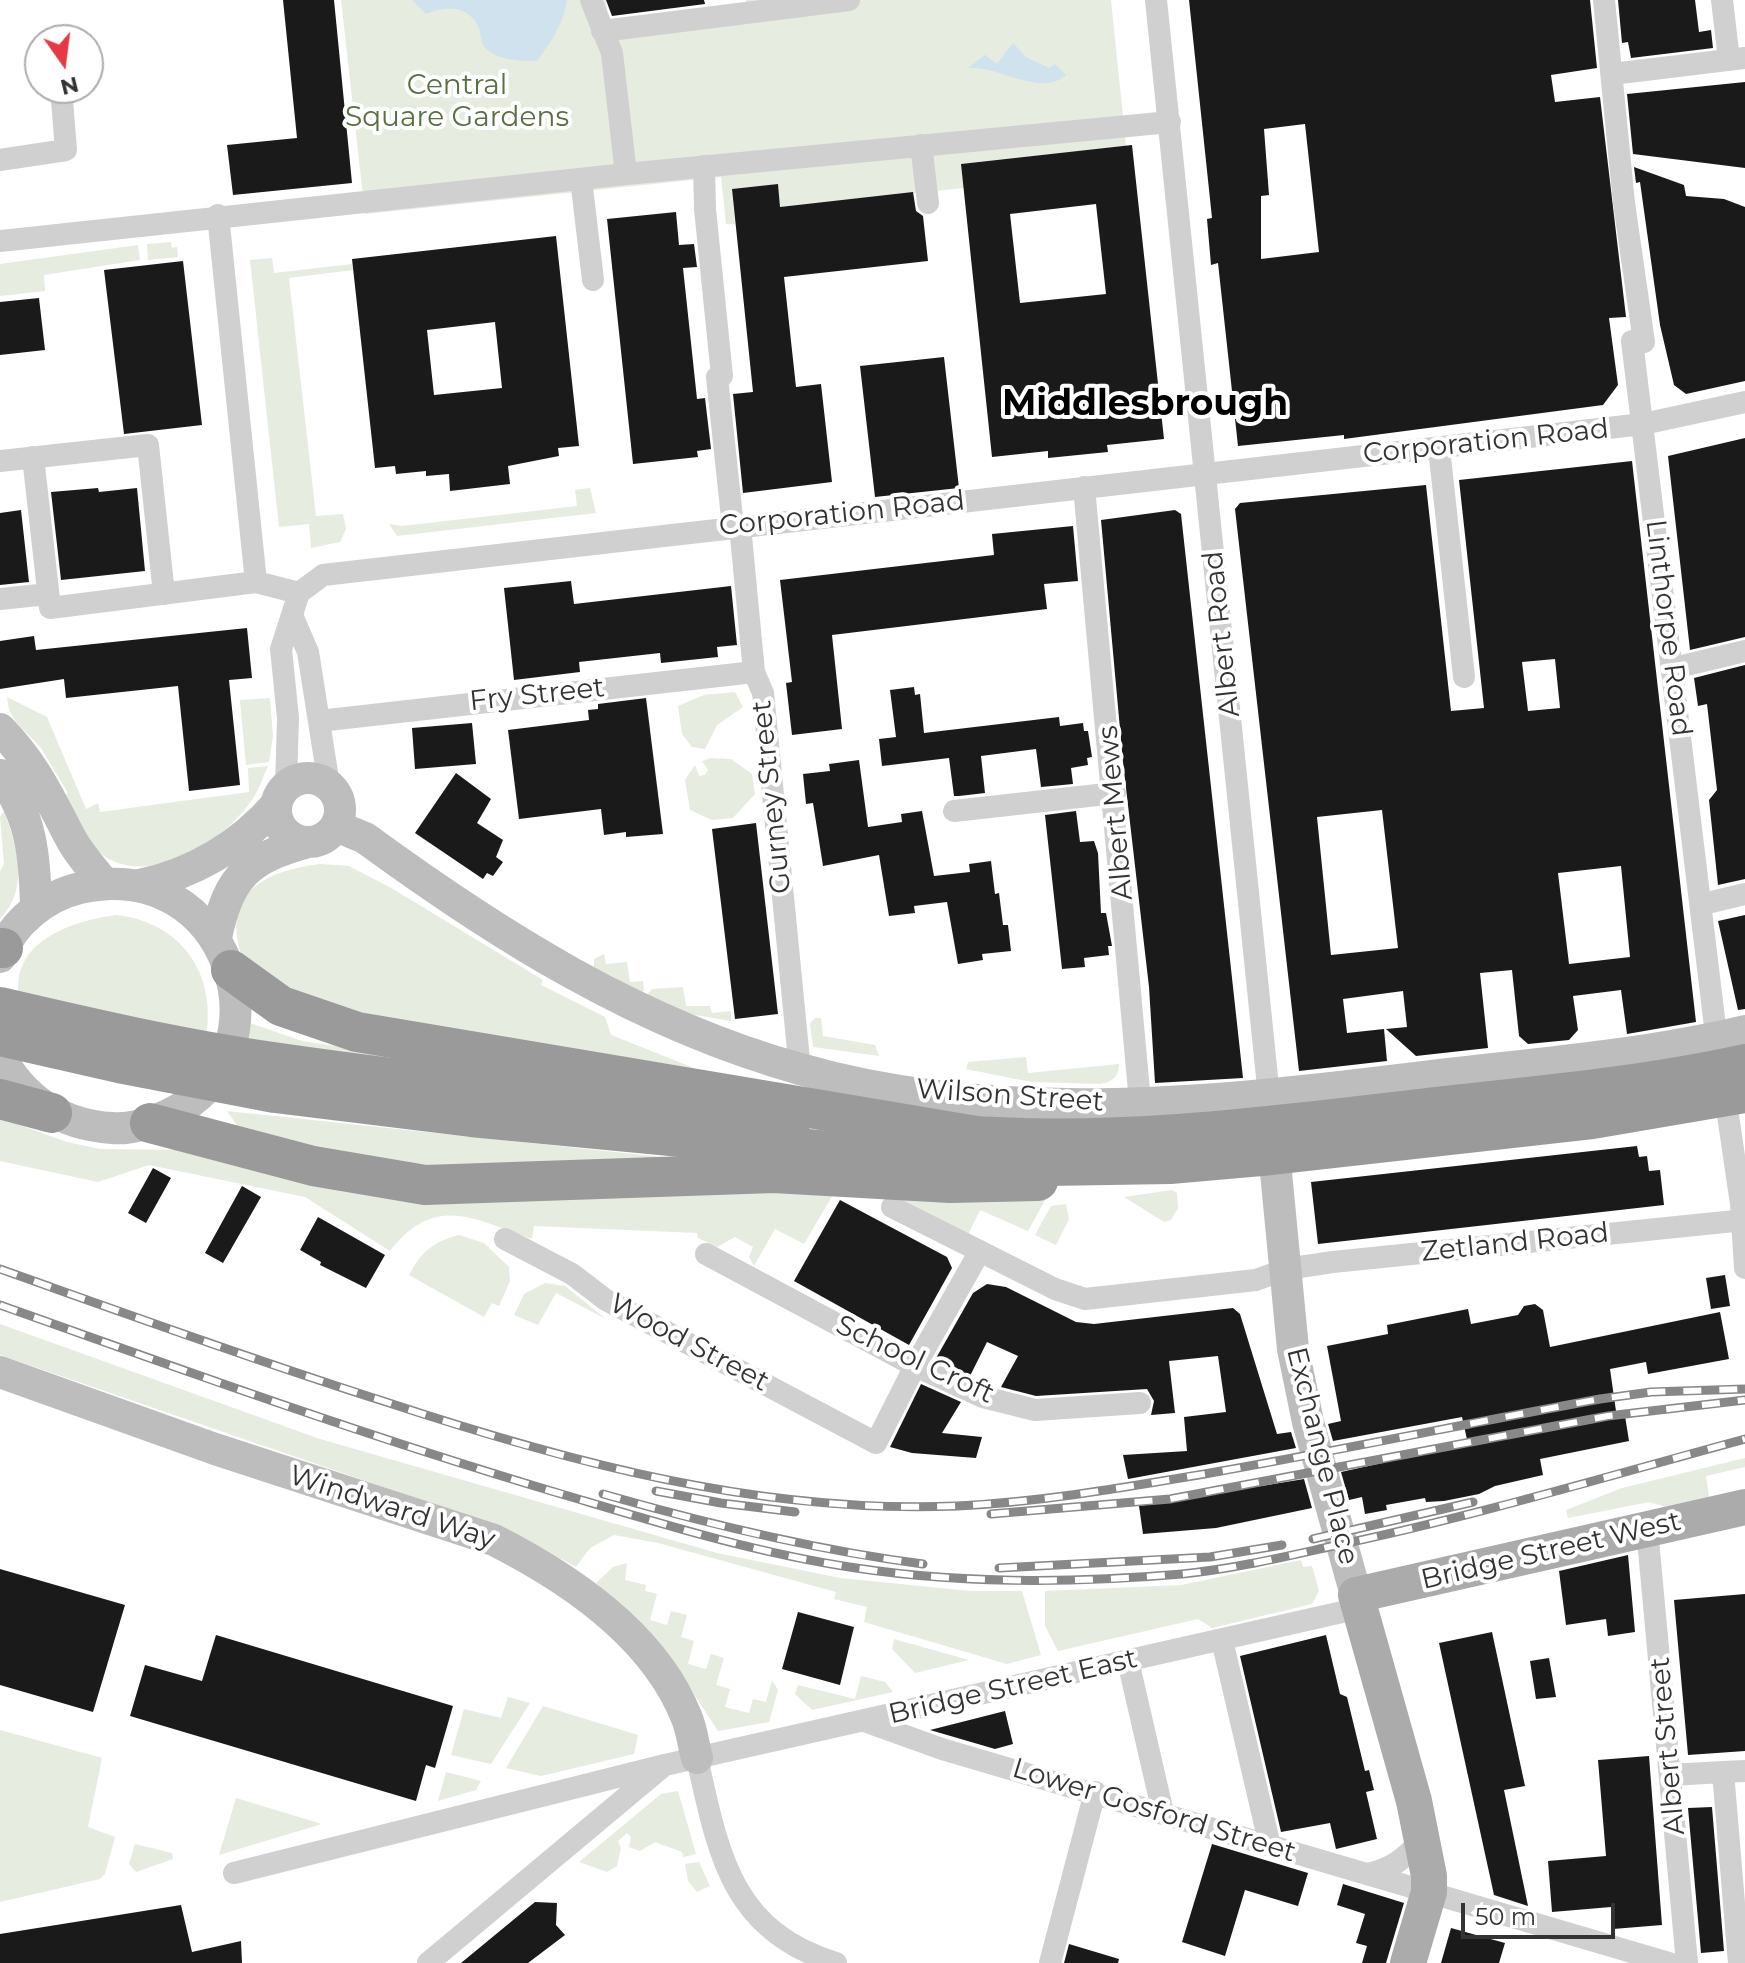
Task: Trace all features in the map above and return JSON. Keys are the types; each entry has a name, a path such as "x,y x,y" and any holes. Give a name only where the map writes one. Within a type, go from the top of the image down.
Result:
{"highway":[{"path":"224,954 281,1006 357,1032 618,1073 703,1092 822,1108 976,1136"},
{"path":"0,1007 118,1034 255,1059 412,1081 821,1124 976,1136 1202,1133 1557,1093 1745,1064"},
{"path":"0,1036 275,1093 471,1117 923,1160 1048,1166 1170,1164"},
{"path":"150,1123 313,1166 425,1185 522,1184 662,1174 774,1173 950,1183 1029,1182 1592,1119 1745,1093"},
{"path":"0,1099 52,1113"}],"main road":[{"name":"Bridge Street West","path":"1358,1601 1745,1507"},
{"path":"1358,1601 1423,1838 1429,1892 1408,1963"}],"street":[{"path":"591,0 612,53 626,174"},
{"path":"602,31 849,0"},
{"name":"Albert Road","path":"1156,0 1286,1269"},
{"name":"Linthorpe Road","path":"1604,0 1644,342 1632,341 1703,904 1730,1034 1732,1130 1743,1220 1745,1268"},
{"path":"1612,74 1737,59 1723,6"},
{"path":"0,160 66,150 62,104"},
{"path":"8,240 218,215 1170,122"},
{"path":"921,145 928,203"},
{"name":"Gurney Street","path":"704,166 722,376 717,377 754,672 763,693 800,1070"},
{"path":"581,179 593,280"},
{"path":"218,215 256,582"},
{"name":"Corporation Road","path":"299,593 323,575 1643,424 1745,402"},
{"path":"0,461 148,445 164,594"},
{"path":"1439,448 1464,677"},
{"path":"33,457 49,601"},
{"name":"Albert Mews","path":"1084,487 1115,793 1140,1102"},
{"path":"0,599 49,601 164,594 256,582 299,593 281,649 288,718 280,826 297,840 322,834"},
{"path":"0,1056 22,1090 52,1113 83,1126 116,1129 150,1123 179,1110 203,1089 222,1063 233,1033 236,1001 224,954 228,893 245,870 270,852 322,834 340,805 329,785 308,652 292,615"},
{"path":"1674,668 1745,651"},
{"name":"Fry Street","path":"319,721 754,672"},
{"path":"0,729 33,765 53,798 71,840 103,882"},
{"path":"0,775 23,811 35,856 36,908"},
{"path":"140,885 175,877 229,850 294,781 312,778 329,785"},
{"path":"954,811 1115,793"},
{"name":"Wilson Street","path":"322,834 365,838 566,973 687,1029 800,1070 883,1087 953,1096 1079,1105 1269,1096 1590,1058 1730,1034"},
{"path":"1,951 36,908 68,890 103,882 140,885 170,896 196,914 224,954"},
{"path":"1703,904 1745,894"},
{"name":"Zetland Road","path":"892,1207 1055,1289 1085,1299 1256,1280 1286,1269 1743,1220"},
{"name":"Wood Street","path":"505,1239 572,1274 606,1300 876,1443 915,1366"},
{"path":"915,1366 980,1251"},
{"name":"School Croft","path":"706,1254 915,1366 983,1397 1035,1410 1140,1403"},
{"name":"Exchange Place","path":"1286,1269 1293,1349 1304,1406 1358,1601"},
{"name":"Windward Way","path":"0,1372 215,1449 494,1540 537,1562 607,1613 660,1670 688,1718 697,1758"},
{"name":"Albert Street","path":"1647,1529 1687,1963"},
{"name":"Bridge Street East","path":"234,1873 665,1765 863,1720 1130,1671 1224,1649 1358,1601"},
{"path":"1224,1649 1270,1846"},
{"path":"1130,1671 1163,1813"},
{"name":"Lower Gosford Street","path":"863,1720 942,1749 1669,1963"},
{"path":"697,1758 713,1835 723,1865 738,1892 782,1936 836,1963"},
{"path":"428,1963 665,1765"},
{"path":"1671,1775 1734,1771 1739,1963"},
{"path":"1050,1963 1095,1792"},
{"path":"1365,1874 1385,1871 1405,1857 1423,1838"}],"green space":[{"name":"Central Square Gardens","path":"341,0 606,0 608,22 746,5 746,0 1111,0 1126,146 961,164 964,188 780,207 778,184 732,189 735,224 726,224 721,177 365,214"},
{"path":"171,242 172,248 177,247 178,257 148,260 147,244"},
{"path":"138,245 140,260 44,275 45,291 0,296 0,264"},
{"path":"272,258 274,273 352,264 353,270 289,278 316,516 343,514 346,529 340,542 311,548 309,524 279,527 250,260"},
{"path":"590,488 596,513 397,536 389,524 402,526 577,506 575,490"},
{"path":"735,692 743,707 717,725 705,749 692,747 682,734 678,706 704,695"},
{"path":"7,697 47,717 86,809 98,803 100,812 249,792 248,768 268,766 252,800 209,842 171,861 151,866 132,866 113,861 90,841 65,796 68,793 41,748 15,721"},
{"path":"270,698 273,736 269,762 246,765 240,700"},
{"path":"731,759 752,774 755,794 733,818 712,820 690,810 685,780 695,765 699,776 705,775 708,770 702,761"},
{"path":"4,811 16,853 18,881 9,907 0,919 0,872 4,864 0,817"},
{"path":"320,864 349,866 393,889 543,980 541,985 605,1017 611,1035 694,1068 315,1010 242,956 237,916 252,889 266,879 300,867"},
{"path":"117,915 160,929 177,941 190,956 200,973 206,993 206,1038 20,1000 19,980 24,963 34,949 64,929"},
{"path":"604,954 606,964 627,962 630,982 643,981 644,990 640,995 612,976 594,973 594,959"},
{"path":"683,987 686,1006 710,1006 712,1013 731,1011 731,1021 683,1013 646,996 652,989"},
{"path":"815,1018 821,1018 823,1036 875,1045 879,1056 813,1047 810,1023"},
{"path":"250,1023 302,1041 528,1073 247,1046"},
{"path":"1026,1057 1028,1073 1119,1064 1119,1068 1114,1078 1100,1084 1031,1082 966,1069 968,1062"},
{"path":"227,1111 672,1158 460,1177 246,1138"},
{"path":"0,1118 67,1142 100,1149 188,1150 760,1191 834,1193 804,1244 775,1229 754,1266 749,1257 753,1247 735,1237 717,1247 698,1238 697,1233 534,1226 532,1239 492,1224 456,1216 439,1216 423,1222 390,1251 305,1197 149,1165 98,1182 0,1161"},
{"path":"1172,1190 1177,1193 1178,1208 1171,1220 1164,1222 1124,1197"},
{"path":"1049,1193 1028,1231 980,1210 966,1239 877,1194"},
{"path":"1066,1204 1069,1219 1056,1245 1035,1235 1051,1206"},
{"path":"459,1235 484,1243 509,1267 510,1281 499,1306 492,1303 484,1317 409,1275 429,1249"},
{"path":"545,1283 565,1286 606,1319 556,1293 538,1325 514,1315 524,1294"},
{"path":"0,1324 320,1439 717,1553 840,1578 971,1591 1022,1591 1041,1655 1007,1664 864,1622 867,1607 834,1599 836,1592 658,1543 614,1535 590,1548 576,1567 508,1530 0,1355"},
{"path":"1745,1458 1745,1467 1706,1476 1709,1497 1666,1507 1649,1502 1568,1518 1566,1510 1622,1488"},
{"path":"1301,1560 1303,1567 1312,1566 1319,1591 1312,1604 1212,1628 1198,1619 1058,1651 1045,1626 1045,1591 1181,1585"},
{"path":"627,1563 625,1580 646,1585 645,1591 657,1594 650,1620 667,1625 671,1611 687,1615 681,1637 694,1641 688,1664 706,1669 711,1654 724,1658 716,1685 730,1689 725,1707 749,1713 753,1699 766,1702 772,1680 778,1690 769,1722 718,1731 668,1654 648,1630 596,1583 613,1567"},
{"path":"894,1639 969,1660 915,1673 892,1649"},
{"path":"861,1676 885,1682 893,1692 812,1710 795,1694 798,1685 855,1699"},
{"path":"508,1697 530,1703 491,1764 451,1755 464,1709 501,1718"},
{"path":"543,1706 638,1735 634,1754 541,1776 506,1768"},
{"path":"0,1730 102,1758 88,1827 115,1837 105,1874 100,1879 0,1902"},
{"path":"446,1772 481,1781 476,1790 438,1801"},
{"path":"678,1791 696,1854 683,1857 682,1852 655,1842 640,1851 629,1847 631,1837 627,1833 618,1841 621,1848 617,1866 607,1872 579,1862 661,1794"},
{"path":"236,1798 322,1824 219,1855"},
{"path":"135,1844 172,1853 173,1859 136,1872 129,1864"},
{"path":"699,1862 710,1886 697,1892 688,1881 685,1864"}],"water":[{"path":"412,0 567,0 560,24 537,61 524,61 489,51 483,44 475,20 463,11 448,8 426,14"},
{"path":"1013,43 1026,57 1049,68 1055,64 1066,75 1044,83 968,68 985,55 997,64"}],"building":[{"path":"283,0 334,0 352,183 233,195 227,145 297,138"},
{"path":"606,0 704,0 705,4 612,16"},
{"path":"1189,0 1590,0 1597,68 1551,75 1555,102 1600,97 1626,317 1609,318 1618,385 1603,405 1344,439 1344,435 1238,446 1218,263 1211,265 1207,219 1212,218","holes":["1305,124 1319,252 1261,259 1261,196 1269,195 1264,129"]},
{"path":"1618,0 1695,0 1699,32 1711,30 1713,48 1631,58 1628,42 1622,43"},
{"path":"1745,82 1745,168 1633,154 1627,94"},
{"path":"1132,145 1164,439 1107,445 1108,452 1048,458 1048,451 992,457 961,164","holes":["1096,204 1106,294 1020,303 1010,214"]},
{"path":"1634,167 1684,185 1686,196 1724,199 1745,207 1745,381 1686,394 1674,385 1660,325 1640,182 1636,183"},
{"path":"778,184 780,207 913,192 916,211 923,216 928,261 784,277 796,387 821,384 832,482 743,493 733,394 753,392 732,189"},
{"path":"676,212 679,245 694,244 697,267 683,268 697,399 705,398 711,449 697,451 698,457 633,464 607,219"},
{"path":"556,236 579,446 558,448 559,456 508,466 510,484 450,491 449,474 426,476 426,471 396,474 395,466 375,468 352,259","holes":["495,322 502,388 434,395 427,330"]},
{"path":"183,261 202,425 124,434 104,270"},
{"path":"39,298 45,350 0,355 0,302"},
{"path":"944,357 959,488 875,497 860,366"},
{"path":"1745,438 1745,637 1690,650 1668,456"},
{"path":"1632,461 1696,1022 1627,1034 1621,990 1573,996 1578,1030 1569,1040 1528,1044 1519,1036 1512,970 1480,973 1488,1048 1416,1056 1386,1029 1407,1027 1403,991 1343,999 1347,1033 1384,1029 1387,1061 1299,1071 1235,509 1240,503 1426,485 1451,711 1484,708 1459,480","holes":["1555,659 1560,708 1528,711 1522,662","1382,810 1398,948 1331,955 1317,817","1621,866 1630,957 1569,964 1558,873"]},
{"path":"98,488 99,492 137,488 145,571 61,580 51,492"},
{"path":"21,510 29,582 0,585 0,513"},
{"path":"1175,510 1181,514 1243,1078 1155,1083 1149,987 1123,762 1101,520"},
{"path":"1073,526 1078,581 1044,584 1047,609 832,635 842,729 792,735 786,683 792,682 780,580 994,555 992,534"},
{"path":"571,581 574,604 731,586 737,645 717,647 718,657 661,663 660,653 579,662 580,672 514,680 504,588"},
{"path":"247,628 252,678 229,680 240,785 189,791 178,686 66,698 64,679 0,689 0,641 34,636 36,650"},
{"path":"1745,665 1745,879 1718,885 1709,800 1717,790 1707,704 1698,706 1694,678"},
{"path":"914,687 915,695 920,694 924,733 1059,717 1060,726 1083,723 1084,731 1088,731 1092,757 1087,758 1088,765 1071,768 1073,784 1041,787 1036,749 981,756 985,793 954,796 949,758 882,766 879,739 896,737 890,690"},
{"path":"646,698 663,834 626,837 626,832 604,835 601,809 519,819 508,730 589,720 588,710 598,709 598,704"},
{"path":"472,723 476,764 415,769 412,728"},
{"path":"859,760 868,827 902,822 901,814 922,811 934,876 970,872 969,864 991,861 995,894 999,893 1003,925 1008,925 1011,951 982,954 983,960 958,964 947,902 914,906 915,913 889,916 879,855 823,866 813,803 806,804 803,774 830,771 829,764"},
{"path":"456,773 491,799 477,823 503,840 496,857 503,862 493,876 487,873 483,879 415,833"},
{"path":"1076,811 1080,842 1094,841 1098,853 1101,913 1106,913 1112,946 1108,946 1109,955 1084,958 1085,967 1062,969 1045,815"},
{"path":"756,823 778,1014 735,1019 712,829"},
{"path":"1745,915 1745,1009 1738,1010 1718,921"},
{"path":"1637,1146 1639,1157 1647,1156 1649,1171 1660,1170 1664,1205 1318,1244 1311,1182"},
{"path":"153,1168 171,1178 146,1223 128,1213"},
{"path":"242,1186 261,1197 223,1263 205,1253"},
{"path":"840,1200 947,1257 952,1268 909,1345 794,1281"},
{"path":"318,1217 385,1255 366,1288 320,1265 321,1262 300,1250"},
{"path":"1725,1275 1730,1306 1711,1309 1706,1278"},
{"path":"987,1284 1006,1287 1076,1322 1094,1324 1233,1308 1240,1314 1277,1434 1291,1432 1296,1448 1128,1479 1123,1455 1187,1451 1184,1417 1226,1412 1218,1356 1169,1361 1175,1413 1151,1415 1154,1401 1147,1389 1036,1396 1001,1387 1018,1356 987,1342 970,1376 935,1360 973,1293"},
{"path":"1535,1304 1543,1310 1550,1347 1720,1312 1729,1359 1648,1374 1646,1362 1610,1369 1617,1418 1625,1416 1629,1441 1540,1459 1543,1475 1495,1486 1479,1494 1444,1501 1426,1502 1425,1498 1386,1505 1387,1510 1365,1514 1362,1497 1349,1500 1341,1472 1468,1444 1462,1417 1333,1441 1328,1424 1341,1421 1327,1346 1388,1334 1387,1325 1468,1309 1471,1324 1518,1315 1524,1306"},
{"path":"921,1384 961,1402 942,1433 982,1437 976,1458 912,1453 890,1447"},
{"path":"1304,1479 1312,1508 1216,1528 1143,1534 1139,1506"},
{"path":"1628,1555 1635,1632 1608,1636 1606,1619 1566,1625 1559,1571"},
{"path":"0,1569 125,1605 93,1712 0,1685"},
{"path":"1745,1594 1745,1751 1688,1755 1674,1600"},
{"path":"798,1612 854,1627 840,1685 782,1669"},
{"path":"1492,1632 1525,1786 1504,1790 1528,1906 1494,1895 1439,1643"},
{"path":"216,1635 453,1706 435,1768 426,1765 416,1801 130,1716 145,1665 202,1681"},
{"path":"1326,1635 1340,1694 1347,1697 1365,1771 1369,1770 1374,1790 1366,1792 1377,1839 1336,1849 1330,1823 1281,1832 1240,1656"},
{"path":"1549,1658 1556,1697 1536,1699 1530,1661"},
{"path":"1005,1711 1013,1744 995,1749 930,1730"},
{"path":"1649,1756 1662,1925 1613,1929 1611,1907 1552,1912 1548,1861 1606,1856 1598,1760"},
{"path":"1712,1807 1724,1951 1701,1953 1688,1808"},
{"path":"1212,1844 1308,1873 1298,1906 1245,1890 1225,1956 1182,1942"},
{"path":"1343,1884 1404,1903 1386,1963 1362,1963 1367,1946 1356,1943 1365,1914 1337,1905"},
{"path":"535,1902 557,1903 556,1925 565,1935 528,1963 461,1963"},
{"path":"181,1905 192,1952 241,1941 242,1963 0,1963 0,1934"},
{"path":"1451,1928 1505,1943 1499,1963 1441,1963"},
{"path":"1069,1944 1119,1959 1118,1963 1064,1963"}],"railway":[{"path":"0,1269 287,1369 523,1444 665,1479 810,1502 957,1506 1052,1497 1259,1464 1600,1399 1651,1392 1745,1389"},
{"path":"0,1305 347,1426 632,1515 818,1562 937,1577 1101,1579 1182,1574 1239,1566 1437,1522 1745,1439"},
{"path":"991,1514 1170,1499 1608,1416 1745,1400"},
{"path":"656,1491 795,1512"},
{"path":"603,1494 762,1535 923,1564"},
{"path":"1313,1539 1473,1502"},
{"path":"999,1568 1210,1557 1282,1545"}],"district":[{"name":"Middlesbrough","path":"1145,404"}]}
